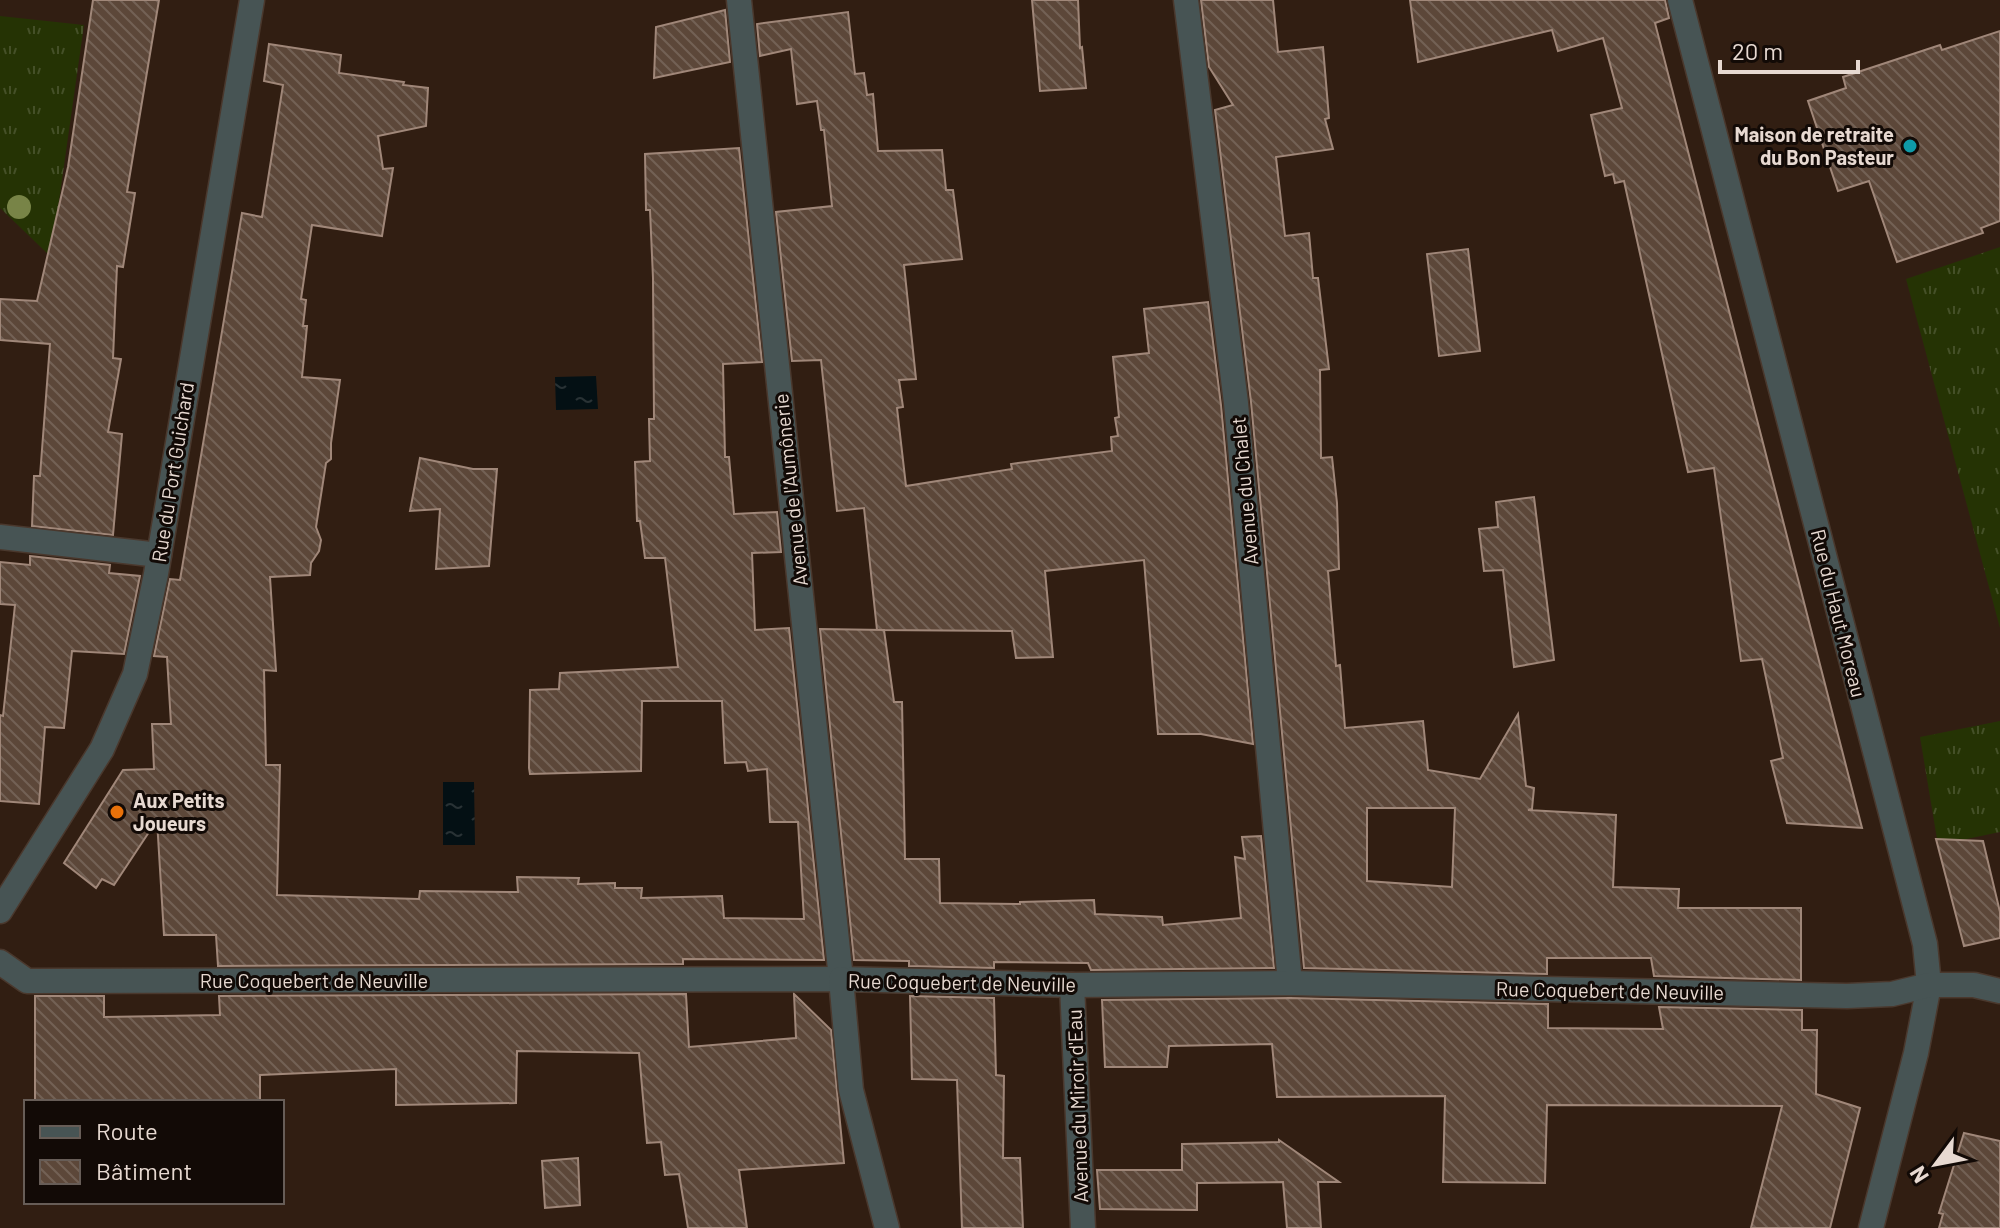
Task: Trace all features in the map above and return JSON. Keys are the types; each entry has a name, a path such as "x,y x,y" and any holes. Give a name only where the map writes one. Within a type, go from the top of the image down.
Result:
{"street":[{"name":"Rue du Port Guichard","path":"0,911 102,749 135,674 159,555 252,0"},
{"name":"Avenue de l'Aumônerie","path":"739,0 851,1090 887,1228"},
{"name":"Avenue du Chalet","path":"1186,0 1236,403 1290,983"},
{"name":"Rue du Haut Moreau","path":"1680,0 1925,944 1929,985 1916,1053 1871,1228"},
{"path":"0,537 159,555"},
{"name":"Rue Coquebert de Neuville","path":"0,962 27,981 841,979 1072,985 1290,983 1847,996 1892,994 1929,985 1974,985 2000,991"},
{"name":"Avenue du Miroir d'Eau","path":"1072,985 1083,1228"}],"green space":[{"path":"0,16 84,25 51,257 0,208"},
{"path":"2000,247 2000,628 1906,279"},
{"path":"2000,721 2000,832 1938,845 1920,737"}],"water":[{"path":"596,376 598,409 556,410 555,377"},
{"path":"443,782 474,782 475,845 443,845"}],"building":[{"path":"93,0 159,0 127,192 135,193 123,267 117,266 113,358 121,359 108,432 122,434 113,535 32,526 34,476 40,476 50,344 0,340 0,299 37,301 68,167"},
{"path":"1032,0 1078,0 1086,88 1040,91"},
{"path":"1201,0 1273,0 1278,52 1323,47 1329,118 1325,119 1333,149 1276,157 1285,236 1309,233 1313,278 1318,278 1329,369 1320,370 1321,458 1332,457 1337,503 1339,569 1328,571 1345,728 1423,721 1428,770 1480,779 1518,714 1526,786 1534,788 1532,809 1528,810 1616,815 1613,887 1679,889 1678,908 1801,908 1801,980 1654,976 1651,958 1547,958 1547,974 1304,968 1251,402 1215,110 1233,105 1209,67","holes":["1367,808 1455,808 1452,887 1367,881"]},
{"path":"1410,0 1665,0 1669,18 1655,23 1862,828 1787,823 1771,761 1783,758 1762,659 1741,661 1714,468 1688,472 1624,181 1615,183 1613,174 1605,176 1591,115 1622,108 1603,38 1558,51 1552,30 1418,62"},
{"path":"725,10 730,62 654,78 656,27"},
{"path":"848,12 855,74 864,73 867,95 873,94 878,151 942,150 946,190 953,190 962,259 904,265 916,379 899,380 903,407 897,408 906,486 1012,469 1011,464 1112,451 1111,437 1118,436 1115,418 1119,417 1113,357 1149,353 1144,309 1208,302 1221,405 1253,744 1201,734 1158,734 1144,560 1045,571 1053,657 1016,658 1012,631 877,630 864,508 837,511 821,360 792,361 776,212 832,206 824,130 821,130 817,101 797,104 791,49 760,56 757,24"},
{"name":"Maison de retraite du Bon Pasteur","path":"2000,31 2000,221 1981,228 1983,233 1897,262 1869,181 1838,191 1808,101 1846,88 1843,77 1940,45 1942,50"},
{"path":"269,44 341,55 339,73 428,88 426,126 378,136 383,169 393,168 382,236 312,225 301,299 306,300 303,326 307,326 302,377 340,380 331,459 326,463 316,527 321,540 319,551 311,563 310,575 270,577 276,671 264,670 266,765 280,765 277,895 419,899 420,891 518,892 517,877 579,878 578,884 615,883 615,888 642,888 641,898 722,896 724,918 804,919 798,822 770,822 767,769 748,771 746,762 725,763 722,701 642,701 641,771 530,774 529,768 530,690 559,689 560,673 678,667 665,558 645,558 640,521 637,521 635,462 650,461 649,419 654,419 653,278 650,210 646,210 645,154 739,148 762,362 723,364 725,457 729,457 734,514 777,512 781,552 752,553 755,630 789,628 824,960 683,959 683,964 218,966 216,935 164,935 157,820 114,885 102,879 96,888 64,863 123,770 154,769 152,724 171,724 167,657 154,656 170,579 180,580 242,213 262,217 283,85 264,81"},
{"path":"1468,249 1480,351 1439,356 1427,254"},
{"path":"420,458 473,469 497,469 489,566 436,569 440,509 410,511"},
{"path":"1534,497 1554,660 1514,667 1503,570 1484,571 1479,529 1498,527 1496,502"},
{"path":"30,556 110,565 109,573 140,576 124,654 72,651 64,728 45,727 39,804 0,801 0,715 3,716 15,605 0,604 0,562 30,565"},
{"path":"820,629 884,630 894,702 902,702 905,859 939,859 940,903 1020,904 1094,900 1095,914 1162,917 1163,925 1241,918 1235,857 1245,859 1242,837 1261,836 1274,968 1091,970 1088,963 994,962 994,968 909,966 909,961 854,960"},
{"path":"1936,839 1983,841 2000,912 2000,938 1964,946"},
{"path":"686,994 689,1047 796,1038 794,994 831,1030 844,1163 739,1170 747,1228 688,1228 679,1174 665,1175 661,1142 647,1143 639,1053 517,1051 516,1103 396,1105 396,1069 260,1075 260,1100 35,1100 35,996 104,996 104,1017 220,1015 219,996"},
{"path":"910,996 994,998 996,1075 1004,1076 1003,1158 1020,1158 1023,1228 962,1228 957,1080 912,1079"},
{"path":"1290,998 1548,1004 1548,1028 1663,1029 1659,1007 1802,1010 1802,1030 1817,1030 1816,1094 1860,1108 1830,1228 1751,1228 1782,1106 1547,1105 1545,1183 1443,1182 1445,1096 1277,1097 1272,1044 1169,1046 1167,1067 1105,1067 1102,1000"},
{"path":"1964,1133 2000,1141 2000,1228 1939,1228 1943,1214 1939,1213"},
{"path":"1279,1140 1339,1182 1318,1182 1321,1228 1287,1228 1283,1182 1197,1183 1197,1210 1100,1209 1097,1170 1182,1170 1182,1144"},
{"path":"578,1158 580,1205 545,1208 542,1161"}],"place":[{"name":"Maison de retraite du Bon Pasteur","path":"1910,146"},
{"name":"Aux Petits Joueurs","path":"117,812"}]}
